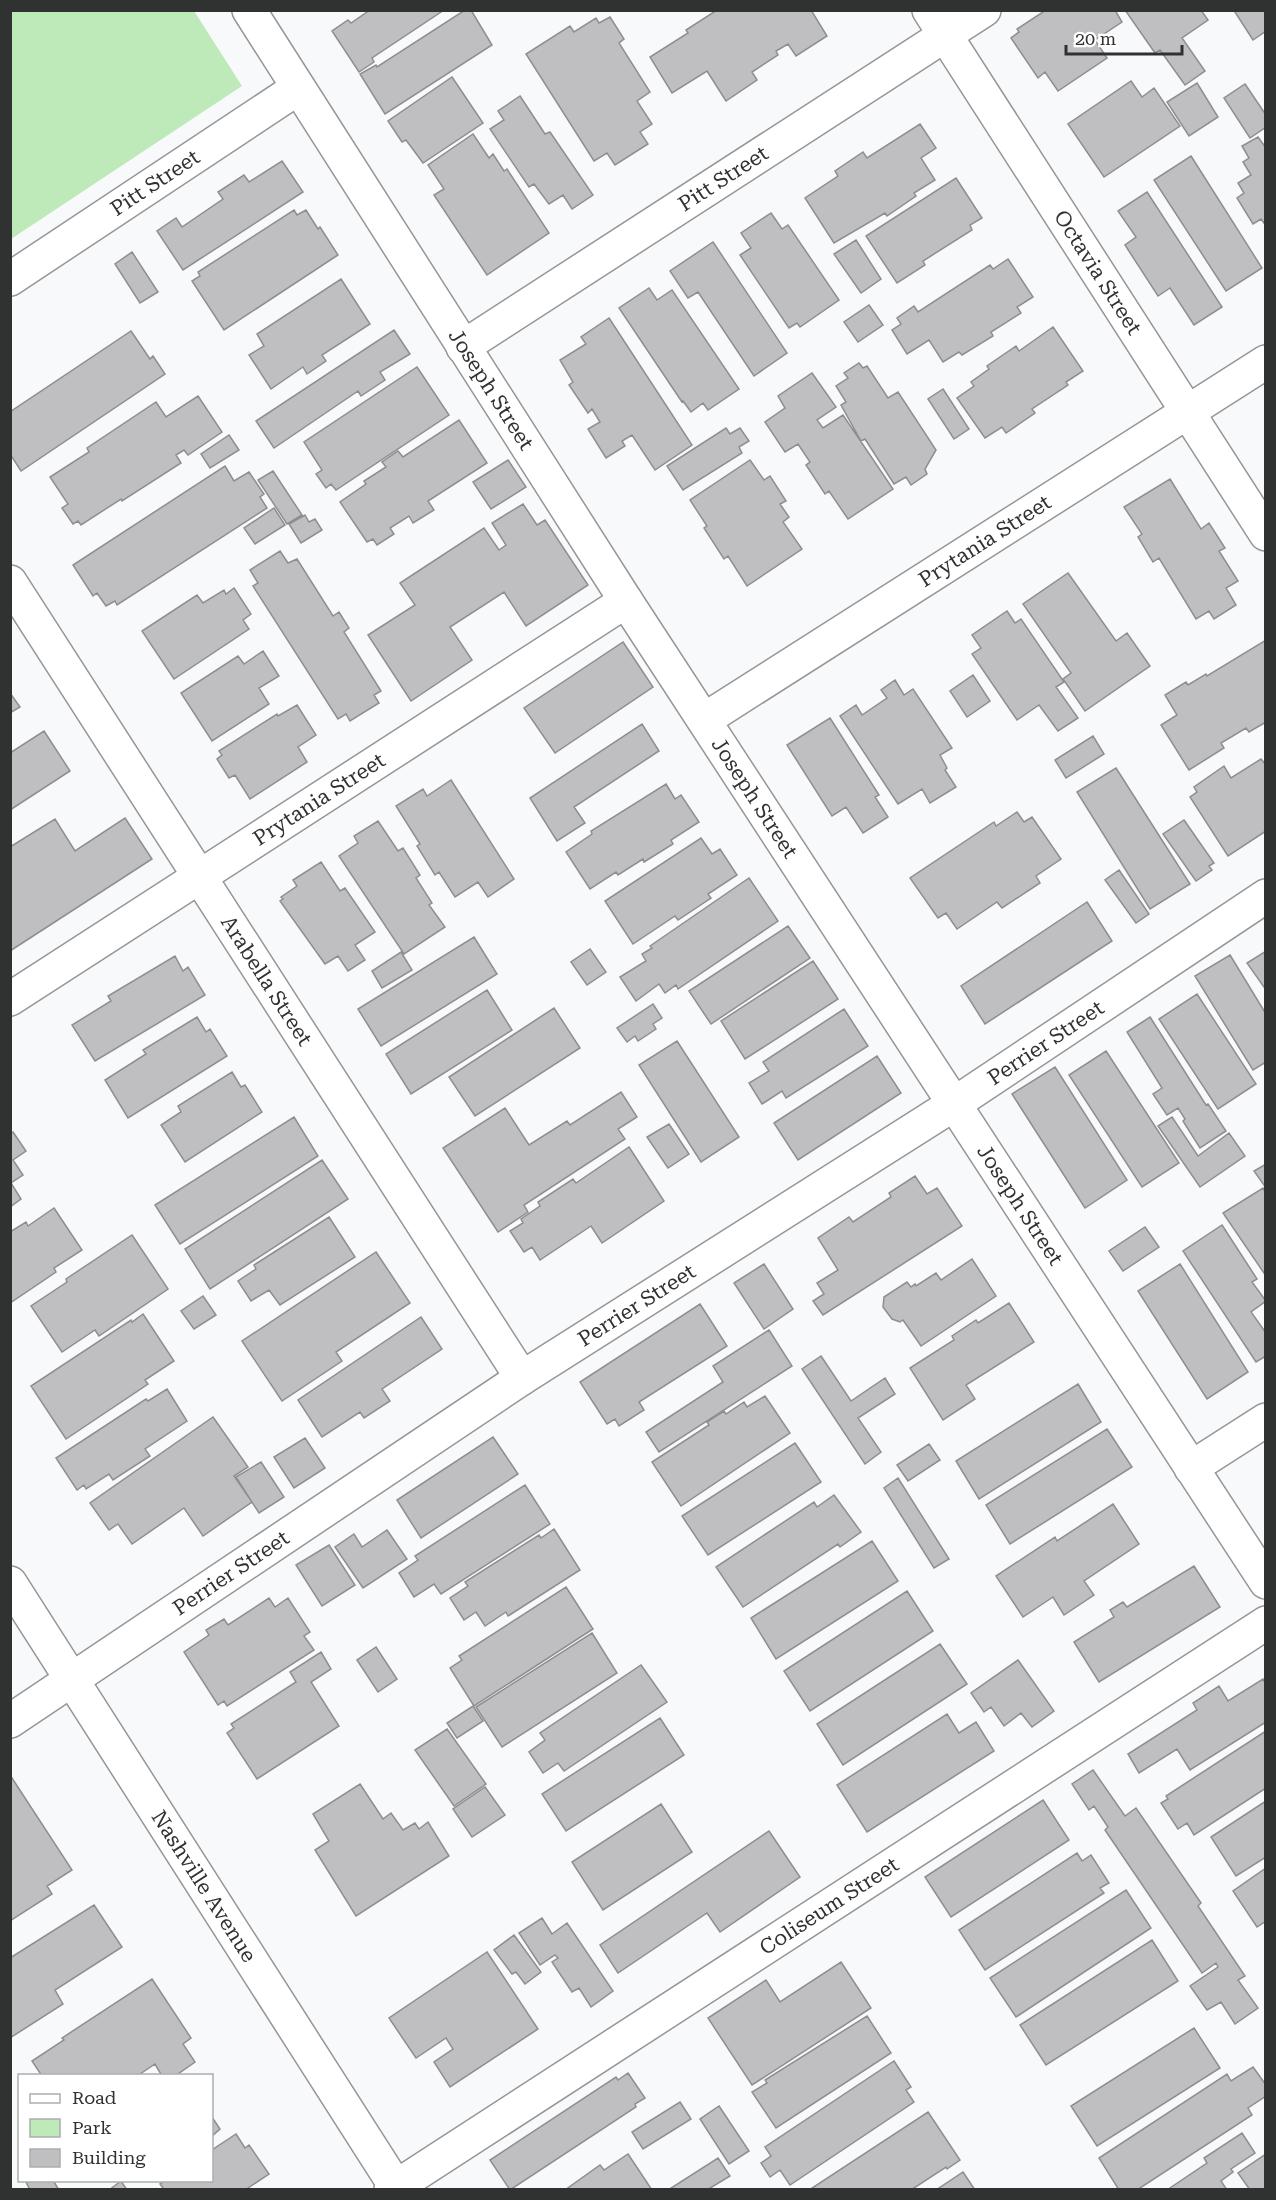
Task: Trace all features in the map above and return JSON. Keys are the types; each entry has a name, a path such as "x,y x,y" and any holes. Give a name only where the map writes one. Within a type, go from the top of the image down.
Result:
{"street":[{"name":"Joseph Street","path":"249,10 626,601 1266,1582"},
{"name":"Pitt Street","path":"463,347 937,23 984,10"},
{"name":"Octavia Street","path":"937,23 1266,534"},
{"name":"Pitt Street","path":"10,279 298,88"},
{"name":"Prytania Street","path":"704,720 1266,362"},
{"name":"Arabella Street","path":"10,582 522,1378"},
{"name":"Prytania Street","path":"10,999 626,601"},
{"name":"Perrier Street","path":"10,1721 522,1378 954,1104 1266,896"},
{"path":"1191,1468 1266,1420"},
{"name":"Nashville Avenue","path":"10,1583 74,1680 395,2189"},
{"name":"Coliseum Street","path":"395,2189 1266,1623"}],"green space":[{"path":"11,10 194,11 242,86 11,239"}],"building":[{"path":"370,10 444,10 372,58 374,62 359,72 332,31 348,20 351,23"},
{"path":"465,10 471,10 492,45 385,114 360,74 376,65 377,67"},
{"path":"717,10 811,10 827,36 796,56 788,44 776,51 778,55 752,72 757,80 726,101 707,71 672,93 650,57 688,33 686,30"},
{"path":"1046,10 1115,10 1122,22 1095,40 1107,58 1058,91 1045,72 1038,78 1011,38 1019,32 1017,29"},
{"path":"1125,10 1201,10 1208,20 1182,38 1205,71 1185,85 1160,50 1155,53"},
{"path":"1237,10 1266,10 1266,31 1253,40 1235,12"},
{"path":"610,17 624,39 619,43 650,92 637,101 652,124 640,132 648,144 615,165 607,153 594,161 526,54 570,26 574,32 596,18 599,23"},
{"path":"452,77 483,123 423,163 406,140 402,142 388,121"},
{"path":"1131,81 1142,97 1154,88 1180,126 1104,177 1068,124"},
{"path":"1197,83 1218,117 1189,136 1167,102"},
{"path":"1245,84 1266,115 1266,127 1250,138 1224,98"},
{"path":"520,96 545,134 550,132 593,195 572,209 563,195 549,204 534,184 529,187 490,129 504,120 498,111"},
{"path":"920,124 936,148 921,158 935,180 914,193 916,196 887,216 885,213 834,243 805,198 838,176 835,171 863,152 867,158"},
{"path":"473,134 489,158 493,154 504,171 507,169 549,233 487,275 434,195 444,189 428,165"},
{"path":"1258,137 1266,148 1266,226 1261,219 1253,224 1237,198 1244,193 1238,183 1251,175 1243,162 1249,158 1242,146"},
{"path":"1191,156 1262,268 1226,291 1154,180"},
{"path":"282,161 303,192 183,270 157,231 176,218 182,227 223,199 218,192 244,175 249,182"},
{"path":"956,178 982,218 970,225 972,230 923,261 925,265 897,283 866,236"},
{"path":"1147,192 1222,307 1194,325 1170,288 1158,296 1125,245 1136,237 1118,211"},
{"path":"294,210 297,215 306,210 338,255 224,330 192,281 200,276 198,272"},
{"path":"771,213 782,229 788,225 839,300 800,327 797,323 789,328 740,255 751,248 741,233"},
{"path":"856,240 881,279 861,293 834,254"},
{"path":"713,242 787,353 754,376 698,292 688,298 670,271"},
{"path":"132,252 158,292 140,303 115,264"},
{"path":"1008,259 1033,297 1017,307 1021,313 991,332 993,336 962,355 959,352 943,362 929,340 907,354 892,330 901,324 897,318 914,306 918,312 990,265 993,269"},
{"path":"341,279 370,324 322,355 326,361 307,374 303,367 271,389 249,355 264,346 257,334"},
{"path":"649,288 657,300 672,290 739,389 708,410 703,403 691,412 682,402 619,308"},
{"path":"869,305 883,325 858,342 844,322"},
{"path":"609,318 692,445 655,470 632,435 622,441 625,446 606,458 588,429 600,422 592,409 588,413 569,385 573,382 560,360 586,344 581,337"},
{"path":"1053,327 1083,371 1066,382 1068,385 1032,409 1035,413 1006,433 1002,427 985,438 957,398 974,386 971,382 989,369 987,366 1016,346 1019,351"},
{"path":"394,330 410,354 380,372 385,380 361,396 358,391 274,448 256,421"},
{"path":"131,331 150,359 153,356 165,374 21,471 10,454 10,412"},
{"path":"859,363 863,368 867,366 888,398 898,392 936,450 925,469 927,474 911,485 906,477 894,484 865,439 861,441 841,405 846,402 836,386 848,378 844,373"},
{"path":"417,367 449,415 336,490 331,484 326,488 316,474 322,470 304,442"},
{"path":"812,373 836,407 817,420 823,428 843,415 893,489 848,519 829,491 825,494 806,465 810,462 798,444 785,452 765,422 785,408 778,396"},
{"path":"943,389 969,429 954,439 928,399"},
{"path":"198,396 222,432 188,455 184,450 176,455 181,463 122,501 121,499 81,525 78,521 73,524 62,508 68,504 50,477 89,452 87,448 156,402 166,417"},
{"path":"459,420 487,463 428,501 434,510 413,523 409,516 390,528 394,534 377,545 373,539 367,542 340,502 366,484 364,481 386,467 382,462 398,451 403,457"},
{"path":"726,428 730,434 740,428 749,441 739,447 742,453 683,490 667,466"},
{"path":"229,435 239,450 210,468 201,454"},
{"path":"508,460 526,487 491,509 473,482"},
{"path":"750,460 764,480 770,476 786,501 780,504 789,517 783,522 802,549 747,586 728,556 724,559 704,528 707,526 690,500"},
{"path":"225,466 234,481 249,472 264,494 260,497 267,508 117,605 115,601 106,606 97,593 93,596 73,565"},
{"path":"273,471 302,515 287,524 258,480"},
{"path":"1170,479 1201,529 1209,523 1225,548 1219,551 1238,581 1226,588 1236,605 1214,619 1209,611 1196,619 1159,558 1153,562 1138,537 1142,534 1124,507"},
{"path":"523,504 537,525 545,520 588,585 526,626 504,592 450,627 472,660 411,701 368,635 415,605 400,583 484,528 499,550 506,545 492,523"},
{"path":"274,508 285,525 255,544 244,528"},
{"path":"305,515 309,522 315,519 322,530 301,543 289,524"},
{"path":"280,551 288,563 297,559 333,616 339,612 349,628 344,632 381,691 374,695 379,703 350,721 346,714 338,719 253,586 258,583 250,570"},
{"path":"1068,573 1116,641 1127,633 1150,666 1085,711 1063,679 1071,673 1023,604"},
{"path":"234,588 251,614 243,620 249,629 174,679 142,631 197,595 203,603 224,590 226,594"},
{"path":"1007,611 1015,623 1021,619 1064,682 1056,687 1078,718 1058,731 1039,705 1017,720 972,654 981,648 972,635"},
{"path":"1266,640 1266,722 1249,732 1246,728 1221,743 1224,748 1189,770 1161,725 1177,715 1165,695 1186,682 1188,685 1206,674 1207,676"},
{"path":"623,642 653,687 555,753 524,708"},
{"path":"263,651 279,676 259,688 269,704 212,741 181,693 238,656 244,664"},
{"path":"973,675 990,701 967,717 950,691"},
{"path":"895,680 904,695 913,689 952,748 940,755 947,768 945,770 956,787 930,803 922,789 898,804 840,716 856,705 862,715 887,698 881,690"},
{"path":"10,693 20,707 10,713"},
{"path":"297,705 316,735 298,747 307,762 250,799 235,775 229,778 217,759 222,755 219,751 277,714 278,716"},
{"path":"830,718 879,795 875,797 888,817 863,833 846,807 832,816 787,745"},
{"path":"642,724 659,751 574,807 585,823 557,841 530,798"},
{"path":"44,731 70,771 10,810 10,753"},
{"path":"1093,736 1104,754 1066,778 1055,760"},
{"path":"1261,759 1266,765 1266,831 1228,856 1190,797 1197,792 1194,787 1224,766 1231,778"},
{"path":"1116,768 1190,884 1150,909 1077,792"},
{"path":"451,780 514,879 488,897 478,882 455,897 439,872 435,875 417,846 420,844 396,806 423,789 427,796"},
{"path":"666,784 675,799 681,795 699,822 671,840 673,844 644,862 643,859 618,875 616,872 590,889 566,852 592,834 591,831"},
{"path":"1017,812 1024,822 1032,817 1061,859 1036,876 1040,883 1002,908 997,902 957,929 946,913 938,918 910,878 994,822 996,826"},
{"path":"125,818 152,859 10,951 10,847 55,819 75,851"},
{"path":"1184,820 1214,863 1209,866 1212,870 1196,881 1163,834"},
{"path":"378,821 398,851 403,848 420,875 416,878 432,903 429,905 445,927 404,954 339,856 358,843 354,836"},
{"path":"701,838 712,854 720,849 737,875 708,894 711,898 678,920 675,916 633,944 605,901"},
{"path":"321,862 340,891 345,888 375,932 355,945 365,960 348,971 338,956 325,964 280,901 283,899 281,897 297,886 293,880"},
{"path":"1119,870 1149,914 1136,923 1105,880"},
{"path":"749,878 778,921 678,989 676,985 665,993 659,984 636,1001 620,977 646,961 642,954 652,948 650,946"},
{"path":"1087,902 1112,941 985,1024 961,986"},
{"path":"788,926 810,958 711,1024 689,991"},
{"path":"474,937 497,974 381,1046 358,1009"},
{"path":"590,949 606,972 587,985 571,962"},
{"path":"1266,951 1266,990 1247,963"},
{"path":"401,952 412,970 382,988 372,971"},
{"path":"1230,955 1266,1014 1266,1062 1253,1070 1195,976"},
{"path":"175,956 183,971 188,967 205,995 95,1061 72,1025 111,1001 108,996"},
{"path":"813,961 838,999 745,1059 721,1021"},
{"path":"487,990 512,1030 411,1094 386,1054"},
{"path":"1197,994 1256,1084 1218,1109 1159,1019"},
{"path":"653,1004 662,1018 653,1024 656,1029 638,1041 635,1036 627,1042 617,1028"},
{"path":"554,1008 580,1048 475,1116 449,1077"},
{"path":"844,1009 868,1046 786,1098 782,1091 762,1104 749,1083 769,1071 763,1062"},
{"path":"197,1017 206,1032 210,1029 227,1056 128,1118 105,1080 146,1054 143,1050"},
{"path":"1150,1017 1206,1105 1208,1104 1226,1131 1200,1148 1183,1121 1185,1119 1178,1108 1167,1115 1153,1094 1162,1088 1127,1032"},
{"path":"677,1041 739,1137 701,1162 639,1065"},
{"path":"1106,1051 1179,1163 1142,1187 1069,1075"},
{"path":"877,1056 901,1093 798,1160 774,1123"},
{"path":"1055,1067 1127,1180 1085,1208 1012,1094"},
{"path":"232,1072 241,1087 245,1085 262,1112 185,1162 161,1125 181,1112 178,1106"},
{"path":"621,1092 637,1117 618,1129 625,1139 524,1205 528,1212 498,1232 443,1148 505,1108 529,1145 567,1121 570,1125"},
{"path":"294,1117 318,1156 180,1244 155,1205"},
{"path":"1172,1117 1198,1156 1229,1133 1245,1156 1200,1187 1158,1126"},
{"path":"669,1124 689,1154 668,1168 647,1137"},
{"path":"13,1132 26,1151 13,1160 23,1175 11,1183 21,1199 10,1207 10,1134"},
{"path":"629,1147 664,1201 602,1243 591,1226 540,1260 532,1247 524,1252 510,1231 523,1223 521,1219 540,1206 538,1202 573,1179 576,1183"},
{"path":"322,1160 348,1199 210,1289 185,1249"},
{"path":"1266,1164 1266,1188 1254,1171"},
{"path":"915,1176 927,1194 937,1188 962,1226 823,1315 813,1301 824,1294 817,1283 838,1270 818,1238 849,1217 853,1222 891,1197 889,1193"},
{"path":"1263,1188 1266,1193 1266,1276 1223,1213"},
{"path":"54,1208 82,1250 54,1268 56,1272 10,1303 10,1232 26,1222 28,1226"},
{"path":"329,1217 355,1257 280,1305 269,1290 251,1301 238,1281 256,1269 254,1265"},
{"path":"1222,1225 1257,1279 1252,1282 1266,1301 1251,1312 1266,1333 1266,1356 1256,1362 1183,1251"},
{"path":"1145,1227 1159,1247 1123,1271 1109,1251"},
{"path":"132,1235 168,1289 99,1336 95,1330 62,1352 31,1306 67,1282 66,1279"},
{"path":"376,1252 410,1303 336,1352 342,1361 282,1401 242,1341"},
{"path":"972,1259 996,1296 921,1346 903,1320 900,1322 892,1319 883,1307 884,1297 907,1282 911,1287 915,1284 916,1286 936,1273 941,1280"},
{"path":"764,1264 793,1309 764,1329 734,1283"},
{"path":"1180,1264 1248,1372 1207,1399 1138,1291"},
{"path":"203,1296 216,1315 194,1329 181,1311"},
{"path":"1009,1303 1034,1342 966,1385 975,1399 943,1420 910,1368 954,1340 952,1336 976,1320 978,1323"},
{"path":"700,1304 727,1346 639,1402 644,1410 619,1426 615,1419 607,1424 580,1382"},
{"path":"143,1314 174,1361 145,1380 148,1384 66,1439 31,1386"},
{"path":"421,1317 442,1349 382,1389 390,1401 364,1418 360,1412 322,1437 298,1400"},
{"path":"769,1330 792,1366 659,1452 646,1432 723,1382 713,1366"},
{"path":"821,1356 851,1401 885,1378 895,1394 858,1418 881,1452 865,1464 802,1369"},
{"path":"1078,1384 1101,1422 979,1499 956,1461"},
{"path":"167,1389 187,1421 145,1449 150,1456 113,1480 109,1474 86,1489 84,1485 77,1490 56,1458 146,1399 148,1401"},
{"path":"765,1396 790,1433 681,1506 652,1462 709,1425 707,1422 724,1411 726,1414 744,1402 747,1407"},
{"path":"213,1417 248,1467 234,1476 252,1502 203,1536 184,1508 132,1544 118,1524 109,1530 90,1503"},
{"path":"1107,1429 1132,1467 1010,1544 986,1505"},
{"path":"493,1437 518,1474 421,1538 397,1500"},
{"path":"305,1438 325,1468 294,1488 274,1457"},
{"path":"795,1443 821,1482 708,1555 682,1516"},
{"path":"929,1444 940,1460 908,1481 897,1465"},
{"path":"261,1462 284,1497 259,1513 236,1477"},
{"path":"898,1478 949,1559 934,1568 884,1488"},
{"path":"525,1485 550,1524 441,1594 434,1584 414,1597 399,1573 418,1560 415,1556"},
{"path":"834,1495 861,1532 840,1547 838,1544 743,1607 716,1567 814,1502 817,1507"},
{"path":"1113,1504 1139,1544 1084,1581 1094,1595 1064,1615 1053,1597 1023,1617 996,1576 1055,1537 1057,1541"},
{"path":"554,1529 580,1570 508,1616 506,1612 485,1626 476,1612 464,1620 450,1598 468,1586 465,1582 539,1535 541,1538"},
{"path":"387,1530 407,1559 363,1588 335,1547 354,1534 362,1547"},
{"path":"872,1541 898,1581 776,1659 751,1618"},
{"path":"329,1545 355,1585 322,1606 296,1565"},
{"path":"1194,1566 1220,1607 1099,1682 1074,1642 1114,1617 1110,1610 1123,1602 1127,1607"},
{"path":"566,1587 593,1629 474,1706 450,1668 462,1660 459,1656"},
{"path":"907,1591 933,1631 810,1711 784,1671"},
{"path":"269,1598 275,1607 288,1598 310,1632 304,1636 314,1650 227,1706 224,1701 218,1705 184,1652 209,1635 206,1630 224,1619 228,1625"},
{"path":"592,1633 617,1673 502,1747 476,1707"},
{"path":"940,1644 967,1684 843,1765 817,1724"},
{"path":"376,1647 397,1679 378,1692 357,1660"},
{"path":"321,1652 331,1669 311,1682 339,1726 257,1779 227,1733 234,1728 231,1724 296,1682 290,1672"},
{"path":"1018,1660 1054,1711 1032,1727 1021,1713 1004,1726 991,1707 984,1712 971,1693"},
{"path":"641,1665 667,1702 564,1771 558,1763 543,1773 529,1752 545,1740 540,1733"},
{"path":"1263,1679 1266,1684 1266,1722 1190,1770 1177,1749 1139,1773 1128,1754 1197,1710 1193,1703 1219,1686 1228,1701"},
{"path":"473,1706 483,1721 457,1738 447,1723"},
{"path":"947,1714 959,1733 976,1722 994,1751 867,1832 837,1785"},
{"path":"660,1718 684,1755 566,1831 542,1794"},
{"path":"447,1729 486,1784 454,1806 415,1750"},
{"path":"1266,1731 1266,1788 1194,1835 1187,1823 1178,1829 1161,1803 1168,1799 1166,1796"},
{"path":"1093,1770 1125,1816 1136,1808 1201,1903 1198,1906 1245,1976 1238,1980 1258,2008 1235,2024 1221,2002 1207,2010 1190,1986 1218,1967 1216,1963 1202,1973 1105,1830 1108,1827 1094,1806 1089,1810 1072,1784"},
{"path":"12,1778 72,1870 47,1886 52,1894 10,1921 10,1780"},
{"path":"360,1784 383,1819 391,1813 403,1830 415,1823 419,1829 428,1822 449,1856 356,1916 315,1850 329,1841 313,1814"},
{"path":"485,1787 505,1815 472,1837 453,1809"},
{"path":"1043,1800 1069,1840 951,1917 925,1877"},
{"path":"1266,1801 1266,1857 1236,1876 1211,1837"},
{"path":"661,1804 692,1852 603,1910 572,1862"},
{"path":"769,1831 800,1877 720,1932 707,1913 618,1973 600,1945"},
{"path":"1077,1853 1082,1861 1091,1855 1109,1883 1100,1888 1104,1893 985,1970 959,1930"},
{"path":"1266,1868 1266,1921 1257,1927 1233,1891"},
{"path":"1126,1890 1151,1928 1016,2017 990,1978"},
{"path":"94,1905 122,1947 55,1990 63,2004 10,2038 10,1958"},
{"path":"542,1918 552,1934 567,1923 613,1991 591,2007 579,1988 572,1992 552,1962 558,1958 555,1955 540,1965 519,1933"},
{"path":"514,1935 541,1972 525,1984 516,1972 512,1974 494,1950"},
{"path":"1152,1940 1178,1981 1046,2065 1020,2025"},
{"path":"487,1952 538,2029 450,2087 434,2062 453,2049 446,2038 416,2058 389,2018"},
{"path":"841,1962 871,2008 752,2085 708,2018 766,1980 780,2002"},
{"path":"152,1979 191,2038 183,2044 195,2062 178,2074 161,2074 155,2064 140,2074 41,2074 32,2061 64,2040 62,2038"},
{"path":"867,2016 891,2053 776,2128 752,2092 767,2083 765,2080"},
{"path":"1194,2028 1220,2068 1097,2146 1071,2106"},
{"path":"894,2061 911,2087 906,2090 914,2102 790,2185 780,2170 770,2177 761,2163 771,2156 765,2147"},
{"path":"1253,2067 1266,2085 1266,2096 1248,2108 1252,2115 1137,2190 1119,2190 1099,2158 1227,2074 1231,2081"},
{"path":"628,2073 645,2098 635,2104 636,2107 510,2190 490,2160 616,2077 618,2080"},
{"path":"680,2102 691,2119 643,2149 632,2132"},
{"path":"719,2106 749,2151 729,2164 700,2119"},
{"path":"928,2112 960,2160 947,2169 946,2167 911,2190 809,2190"},
{"path":"213,2118 220,2129 213,2135"},
{"path":"1242,2133 1255,2153 1231,2169 1233,2172 1221,2181 1227,2190 1167,2190 1207,2163 1204,2158"},
{"path":"236,2134 245,2148 249,2145 269,2174 245,2190 161,2190 163,2188 160,2184 163,2182 213,2182 213,2149"},
{"path":"628,2154 652,2190 565,2190 600,2165 604,2170"},
{"path":"1266,2154 1266,2190 1250,2190 1238,2173"},
{"path":"718,2158 730,2176 707,2190 668,2190"},
{"path":"963,2172 975,2190 936,2190"},
{"path":"26,2182 54,2182 59,2190 30,2190"},
{"path":"122,2182 127,2190 109,2190"}]}
